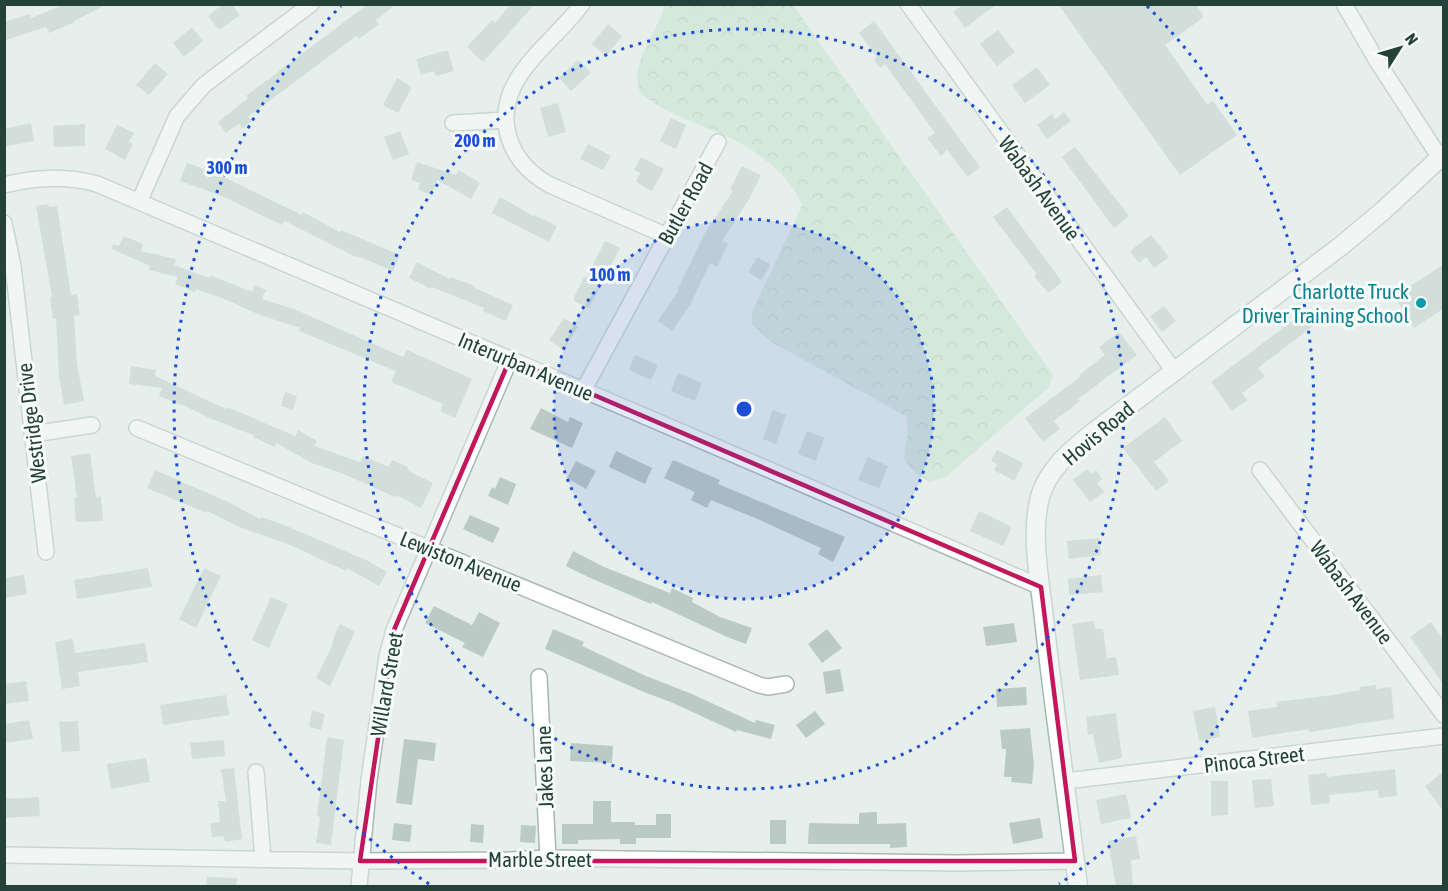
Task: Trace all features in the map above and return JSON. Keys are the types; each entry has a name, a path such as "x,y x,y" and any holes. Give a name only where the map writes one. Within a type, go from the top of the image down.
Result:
{"street":[{"path":"139,202 177,116 190,99 204,85 311,4"},
{"path":"582,4 521,73 507,103 508,138 523,166 536,177 667,236"},
{"name":"Wabash Avenue","path":"908,4 1174,371"},
{"path":"1344,4 1377,61 1442,156"},
{"path":"453,123 506,120"},
{"name":"Butler Road","path":"583,391 718,142"},
{"name":"Hovis Road","path":"1078,886 1036,535 1037,512 1048,479 1068,454 1341,246 1442,156"},
{"name":"Interurban Avenue","path":"4,185 63,177 97,184 1041,587"},
{"name":"Westridge Drive","path":"4,223 13,266 46,552"},
{"name":"Willard Street","path":"359,886 369,780 387,656 393,630 510,359"},
{"path":"33,434 92,425"},
{"name":"Lewiston Avenue","path":"137,428 428,549 508,579 759,685 768,687 786,684"},
{"name":"Wabash Avenue","path":"1260,470 1443,715"},
{"name":"Jakes Lane","path":"540,677 548,858"},
{"name":"Pinoca Street","path":"1065,781 1443,736"},
{"path":"256,772 263,859"},
{"name":"Marble Street","path":"4,855 360,861 548,858 947,863 1075,861"}],"highlighted area":[{"path":"510,359 1041,587 1075,861 360,861 394,630"}],"green space":[{"path":"665,5 793,5 1053,375 1049,387 947,476 930,482 916,473 909,465 904,452 908,428 906,416 773,343 752,325 752,312 802,206 798,196 784,177 755,152 735,140 680,117 642,94 638,86 639,65"}],"building":[{"path":"65,4 107,4 49,33 46,27 6,40 4,22 30,14 31,18"},
{"path":"223,4 232,4 240,15 219,30 208,16"},
{"path":"368,4 396,4 376,20 379,24 359,39 356,36 248,117 252,121 242,128 239,124 226,133 218,122 248,98 246,96"},
{"path":"511,4 535,4 483,62 467,47 492,20 495,23"},
{"path":"964,4 997,4 965,28 953,12"},
{"path":"1058,4 1196,4 1204,17 1165,45 1207,104 1213,101 1237,135 1180,175"},
{"path":"874,21 980,167 968,177 947,150 941,156 927,138 935,133 885,64 880,68 874,60 877,57 859,33"},
{"path":"608,24 622,36 606,56 592,44"},
{"path":"192,27 203,41 184,57 173,43"},
{"path":"998,30 1015,52 997,66 980,44"},
{"path":"448,51 454,71 436,76 434,71 421,75 416,59"},
{"path":"578,60 591,73 571,91 559,78"},
{"path":"155,63 168,74 149,95 136,85"},
{"path":"1037,67 1050,85 1025,103 1012,85"},
{"path":"397,78 412,87 398,113 383,105"},
{"path":"558,103 566,132 548,137 540,108"},
{"path":"1064,112 1071,121 1047,139 1037,125 1052,114 1055,119"},
{"path":"671,118 686,125 676,149 660,141"},
{"path":"31,123 34,141 4,147 4,129"},
{"path":"85,124 85,146 54,147 53,126"},
{"path":"117,125 134,133 129,142 133,144 125,160 105,149"},
{"path":"400,131 409,154 393,160 384,137"},
{"path":"588,144 611,156 603,170 580,159"},
{"path":"1075,147 1129,216 1114,228 1062,157"},
{"path":"641,157 664,169 652,191 636,182 640,173 634,170"},
{"path":"417,162 456,175 459,170 480,183 471,199 437,180 432,195 418,190 420,183 411,180"},
{"path":"187,163 215,173 302,215 303,212 340,232 341,230 400,255 393,271 356,257 285,221 282,225 222,196 180,181"},
{"path":"742,166 761,175 749,199 722,241 728,244 717,267 710,263 690,305 672,331 658,321 679,290 705,233 733,191 730,189"},
{"path":"500,197 533,216 557,226 549,242 492,213"},
{"path":"48,204 49,207 57,206 71,295 77,294 80,315 74,316 77,364 84,401 64,405 59,376 56,318 53,319 50,298 52,297 36,206"},
{"path":"1007,207 1062,282 1048,293 1034,276 1037,274 993,217"},
{"path":"1151,235 1169,257 1154,268 1146,257 1139,263 1130,251"},
{"path":"124,236 143,244 141,251 176,259 174,265 209,278 210,275 252,292 255,285 266,290 262,299 294,309 403,357 407,350 472,379 455,418 440,411 443,404 391,382 396,371 299,331 300,328 260,315 196,289 195,292 175,284 178,277 149,270 150,266 112,249 113,244 119,246"},
{"path":"605,241 620,248 589,308 574,301 574,297"},
{"path":"758,257 771,265 761,280 748,272"},
{"path":"417,262 449,279 450,277 475,286 513,305 506,321 483,311 484,308 432,287 431,289 409,278"},
{"name":"Charlotte Truck Driver Training School","path":"1443,265 1443,309 1414,328 1394,296"},
{"path":"1164,306 1176,321 1162,332 1150,316"},
{"path":"1303,313 1313,326 1258,368 1265,376 1242,393 1247,400 1232,411 1211,382"},
{"path":"564,318 578,327 563,350 549,340"},
{"path":"1119,332 1137,355 1078,399 1080,401 1054,421 1060,429 1043,442 1025,418 1080,377 1079,375 1105,355 1099,347"},
{"path":"635,355 658,365 651,380 629,370"},
{"path":"131,366 156,370 155,376 226,409 227,407 295,436 298,430 317,441 314,446 360,462 363,456 389,467 392,460 433,483 421,508 396,495 395,497 344,474 312,463 276,443 275,447 253,435 159,396 162,388 129,384"},
{"path":"678,373 702,383 695,401 671,391"},
{"path":"285,392 297,396 293,410 281,406"},
{"path":"541,408 568,422 570,417 583,423 572,448 530,429"},
{"path":"773,410 786,415 776,444 763,439"},
{"path":"1165,417 1182,441 1154,462 1169,481 1156,491 1123,448"},
{"path":"807,431 824,438 816,461 798,454"},
{"path":"997,450 1023,463 1014,481 994,470 997,464 991,461"},
{"path":"616,451 652,468 645,484 609,467"},
{"path":"90,453 96,497 101,496 103,521 76,522 74,498 77,498 71,456"},
{"path":"868,457 888,466 879,488 858,480"},
{"path":"673,460 720,480 718,484 845,537 833,562 818,554 821,548 760,520 711,500 707,508 691,500 695,492 664,478"},
{"path":"576,461 596,471 586,489 567,478"},
{"path":"1087,469 1091,474 1096,470 1102,479 1097,483 1104,492 1090,502 1073,480"},
{"path":"155,470 228,502 260,519 261,517 284,525 366,560 387,572 379,586 347,568 346,571 290,545 239,527 207,511 207,513 147,488"},
{"path":"500,477 516,484 508,505 488,496 492,487 495,489"},
{"path":"979,511 1012,527 1003,546 970,531"},
{"path":"470,515 500,528 493,543 463,529"},
{"path":"1099,538 1101,555 1069,559 1067,541"},
{"path":"573,551 604,567 670,593 672,588 693,598 692,602 720,617 752,628 746,644 566,566"},
{"path":"148,568 152,587 77,599 74,580"},
{"path":"204,568 221,576 196,628 179,619"},
{"path":"24,575 27,594 4,598 4,578"},
{"path":"1101,575 1103,592 1069,595 1068,579"},
{"path":"271,597 288,604 269,648 252,640"},
{"path":"434,606 472,625 479,612 500,623 483,657 462,647 465,643 425,623"},
{"path":"1094,621 1095,629 1103,629 1107,658 1116,657 1119,675 1080,680 1072,624"},
{"path":"1431,622 1443,639 1443,684 1410,637"},
{"path":"1014,623 1017,642 986,646 983,627"},
{"path":"340,624 355,632 330,686 316,678"},
{"path":"553,629 584,642 582,646 646,676 755,723 756,720 775,725 771,739 737,730 736,732 545,649"},
{"path":"827,629 842,648 822,663 808,644"},
{"path":"73,639 75,653 145,643 148,662 78,672 80,686 62,689 55,642"},
{"path":"840,669 844,691 826,694 823,672"},
{"path":"26,681 29,701 4,704 4,684"},
{"path":"1376,685 1376,689 1391,687 1394,719 1252,738 1248,711 1277,707 1276,702 1333,695"},
{"path":"1026,687 1027,705 997,707 996,689"},
{"path":"226,695 229,715 163,725 160,705"},
{"path":"1215,707 1220,737 1199,741 1193,711"},
{"path":"312,711 325,714 321,730 309,727"},
{"path":"815,711 825,724 806,738 796,725"},
{"path":"1116,713 1122,758 1099,763 1093,734 1088,735 1086,717"},
{"path":"29,720 33,739 4,743 4,724"},
{"path":"78,721 80,751 62,752 59,722"},
{"path":"1030,728 1034,765 1032,784 1011,782 1012,777 1004,777 1006,749 1002,749 1000,730"},
{"path":"327,737 344,740 331,845 316,843"},
{"path":"404,739 436,743 434,761 418,759 412,805 396,803"},
{"path":"224,740 225,756 192,759 190,743"},
{"path":"571,743 613,746 612,763 570,761"},
{"path":"146,758 150,782 111,789 107,764"},
{"path":"234,768 242,839 225,842 224,836 212,837 210,823 220,822 218,801 226,801 221,769"},
{"path":"1395,769 1397,796 1379,798 1378,790 1329,795 1330,803 1311,805 1308,775 1326,773 1327,777"},
{"path":"1443,772 1443,811 1425,786"},
{"path":"1271,779 1274,806 1255,808 1252,780"},
{"path":"1211,781 1228,781 1228,815 1211,816"},
{"path":"1126,794 1131,818 1101,824 1096,800"},
{"path":"39,797 40,816 4,818 4,799"},
{"path":"593,801 611,801 611,822 656,825 656,814 671,814 671,838 636,838 636,844 620,844 620,839 578,840 578,844 562,844 562,824 593,824"},
{"path":"877,812 877,824 906,823 907,847 890,848 890,844 808,844 809,823 859,824 859,813"},
{"path":"1040,818 1043,838 1013,844 1009,823"},
{"path":"770,820 786,820 786,844 770,844"},
{"path":"394,823 412,825 410,842 392,840"},
{"path":"471,824 484,825 483,843 470,842"},
{"path":"521,825 536,826 535,843 520,842"},
{"path":"1136,836 1140,859 1131,860 1133,886 1116,886 1108,841"},
{"path":"207,877 237,878 236,886 206,886"}],"place":[{"name":"Charlotte Truck Driver Training School","path":"1421,303"}]}
